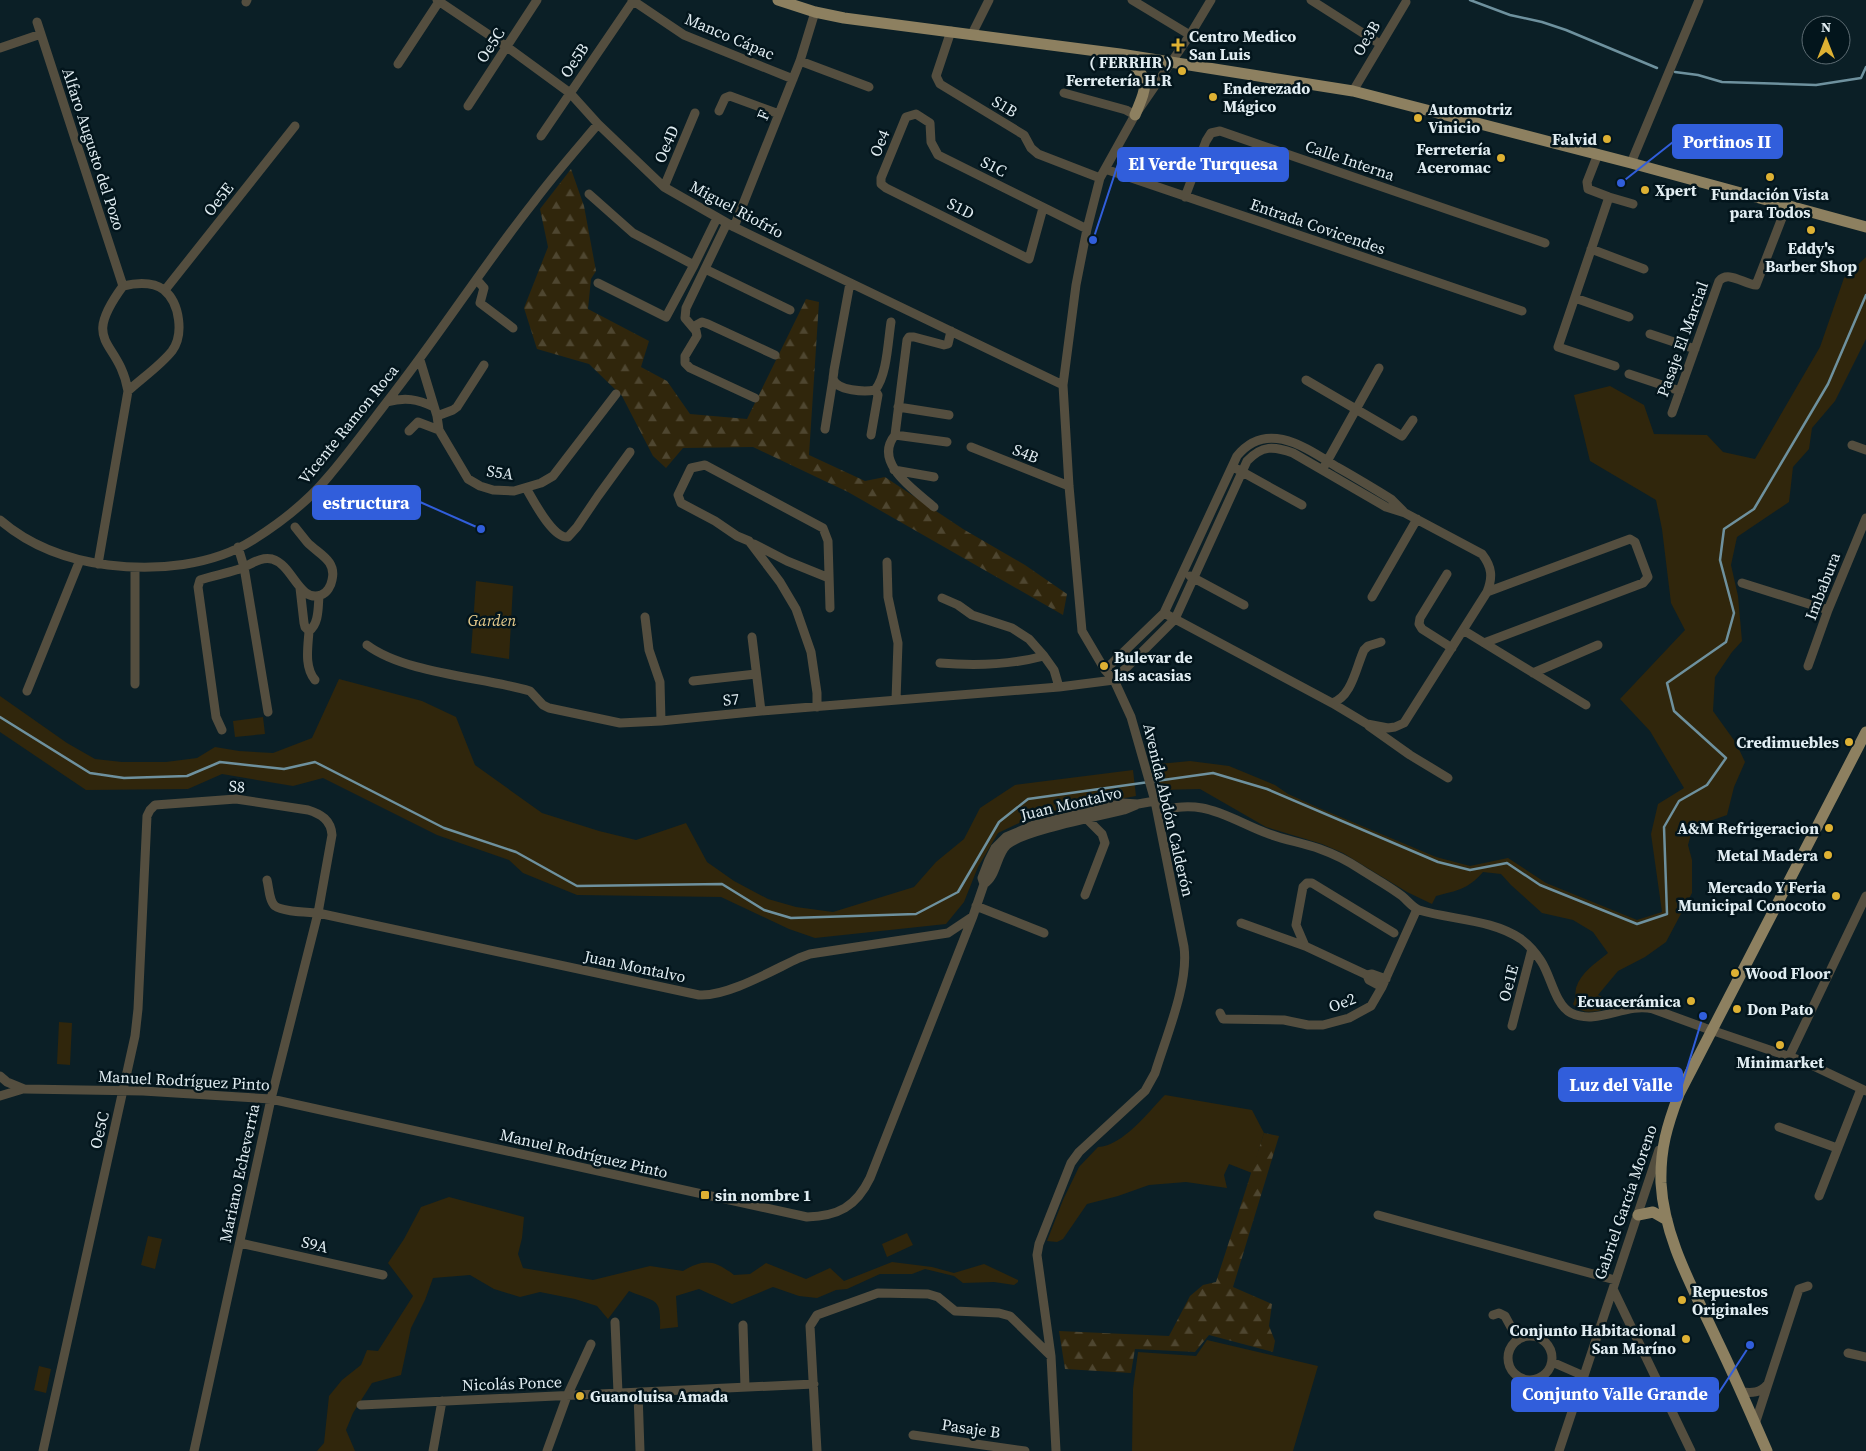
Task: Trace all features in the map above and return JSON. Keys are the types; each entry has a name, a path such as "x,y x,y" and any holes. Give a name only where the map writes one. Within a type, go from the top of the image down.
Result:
{"main road":[{"path":"778,0 815,12 844,18 1120,54 1353,91 1598,154 1866,227"},
{"path":"1120,54 1138,68 1144,78 1144,92 1135,115"},
{"name":"Gabriel García Moreno","path":"1666,1130 1679,1094 1711,1030 1866,732"},
{"path":"1666,1130 1661,1184 1666,1220 1682,1264 1742,1392 1767,1451"},
{"path":"1638,1215 1653,1212 1661,1215 1666,1220"}],"street":[{"name":"Miguel Riofrío","path":"439,0 570,93 598,124 664,187 731,225 1063,385"},
{"path":"398,64 439,0"},
{"name":"Oe5C","path":"468,106 537,0"},
{"path":"972,34 989,0"},
{"path":"1132,0 1190,35"},
{"name":"Avenida Abdón Calderón","path":"1056,1451 1051,1356 1037,1255 1039,1244 1071,1163 1079,1152 1145,1091 1156,1073 1183,981 1186,964 1154,796 1131,717 1114,680 1105,670 1082,632 1069,486 1063,385 1076,285 1087,229 1102,173 1135,115 1172,63 1211,0"},
{"path":"1312,0 1380,44"},
{"path":"1631,163 1699,0"},
{"name":"Manco Cápac","path":"632,1 684,35 793,79"},
{"name":"Oe5B","path":"541,136 632,1"},
{"name":"Oe3B","path":"1353,91 1406,2"},
{"name":"F","path":"693,328 685,318 686,308 705,269 731,225 793,79 815,12"},
{"name":"Alfaro Augusto del Pozo","path":"37,22 123,286"},
{"name":"S1B","path":"951,31 936,76 940,84 1024,135 1031,148 1038,154 1102,173"},
{"path":"0,48 41,34"},
{"path":"800,60 869,87"},
{"path":"1064,93 1126,110 1135,115"},
{"path":"718,111 725,98 730,96 779,114"},
{"name":"Oe4D","path":"664,187 695,113"},
{"name":"Oe4","path":"881,184 881,178 906,117 910,114"},
{"name":"S1C","path":"910,114 916,114 930,123 932,142 938,155 1087,229"},
{"name":"Vicente Ramon Roca","path":"0,520 6,526 46,549 98,564 162,567 191,563 214,557 252,541 303,502 327,478 420,360 533,202 598,124"},
{"name":"Oe5E","path":"165,290 295,126"},
{"name":"Calle Interna","path":"1185,198 1206,141 1211,133 1220,131 1545,243"},
{"path":"1598,154 1587,182 1588,189 1609,198 1634,204"},
{"name":"Entrada Covicendes","path":"1102,173 1185,198 1522,311"},
{"name":"S1D","path":"881,184 1029,259 1043,208"},
{"path":"589,194 633,233 694,265"},
{"path":"1609,198 1558,347 1614,366"},
{"name":"Pasaje El Marcial","path":"1672,413 1719,281 1722,277 1727,276 1752,285 1756,284 1787,205"},
{"path":"598,283 666,317 717,218"},
{"path":"1591,249 1644,269"},
{"path":"705,269 790,310"},
{"path":"477,280 484,288 480,303 513,328"},
{"path":"98,564 128,391 125,375 104,339 102,322 113,298 123,286 143,283 150,284 165,290 171,299 180,327 179,336 172,351 128,391"},
{"path":"825,429 850,283"},
{"path":"1575,298 1630,317"},
{"path":"755,398 690,368 685,363 686,356 697,336 693,328 702,322 775,355"},
{"path":"834,379 837,384 847,389 866,392 875,390 880,385 892,322"},
{"path":"934,507 894,470 889,460 890,446 895,435 907,340 910,337 944,345 948,344 951,331"},
{"path":"1650,334 1695,349"},
{"name":"S5A","path":"420,360 437,416 439,430 461,470 468,479 480,486 493,490 514,491 526,488 553,476 616,394"},
{"path":"437,416 457,407 484,365"},
{"path":"1322,469 1379,368"},
{"path":"1629,374 1680,391"},
{"path":"1306,380 1402,436 1413,420"},
{"path":"871,435 878,395 875,390"},
{"path":"387,402 410,398 434,406"},
{"path":"898,408 949,416"},
{"path":"409,431 418,422 439,430"},
{"path":"895,435 947,442"},
{"path":"1105,670 1164,614 1237,456 1246,445 1266,438 1279,438 1298,444 1390,499 1405,513"},
{"path":"1852,445 1866,450"},
{"name":"S4B","path":"971,447 1069,486"},
{"path":"1114,680 1175,619 1247,461 1254,454 1268,448 1278,448 1293,453 1386,507 1405,513 1482,554 1488,562 1492,577 1487,592 1404,723 1388,728 1367,724"},
{"path":"526,488 540,513 554,531 561,537 568,537 630,452"},
{"path":"829,578 787,561 737,536 715,520 682,503 678,495 691,468 705,465 823,528 828,541 830,608"},
{"path":"1232,467 1302,505"},
{"path":"894,470 934,477"},
{"path":"1345,483 1351,475"},
{"path":"1209,518 1219,522"},
{"name":"Imbabura","path":"1808,666 1828,610 1866,518"},
{"path":"1372,597 1417,519"},
{"path":"222,730 216,717 198,586 200,580 244,567 263,559 272,559 281,563 289,570 300,588 310,595 319,596 326,593 331,585 334,574 330,562 308,543 295,527"},
{"path":"1484,643 1643,583 1648,577 1635,542 1630,539 1487,592"},
{"path":"749,541 775,575 796,609 809,645 814,666 817,707"},
{"path":"238,547 244,567 268,712"},
{"path":"27,691 80,560"},
{"path":"775,575 777,567 787,561"},
{"path":"887,562 888,597 898,643 896,700"},
{"path":"135,567 135,684"},
{"path":"1183,573 1244,605"},
{"path":"1447,574 1420,618 1419,624 1422,629 1452,648"},
{"path":"1742,583 1828,610"},
{"path":"300,588 304,623 309,631 308,664 310,675 315,680"},
{"path":"309,631 316,623 319,596"},
{"path":"942,598 958,605 972,615 1012,628 1029,639 1054,670 1059,687"},
{"path":"1164,614 1332,703 1448,778"},
{"path":"645,618 649,650 660,682 660,721"},
{"path":"1463,630 1586,705"},
{"path":"752,637 761,711"},
{"path":"1332,703 1337,702 1346,693 1364,650 1368,646 1381,642"},
{"name":"S7","path":"367,644 386,656 408,664 530,691 543,706 620,723 1059,687 1114,680"},
{"path":"1533,673 1598,645"},
{"path":"940,663 969,665 1004,664 1044,656"},
{"path":"693,681 756,674"},
{"name":"Juan Montalvo","path":"984,884 990,881 1000,854 1009,842 1031,834 1124,810 1154,796"},
{"name":"S8","path":"150,810 155,805 236,799 308,810 323,816"},
{"name":"Juan Montalvo","path":"267,880 275,906 289,910 318,913 699,996 709,996 729,990 810,954 948,933 973,916 984,884 982,878 992,853 998,844 1010,834 1034,825 1122,803 1138,804"},
{"path":"1157,810 1180,806 1201,808 1219,813 1267,834 1319,849 1359,868 1401,895 1417,909 1464,919 1509,932 1521,939 1542,962 1560,1003 1570,1013 1602,1016 1646,1007 1805,1062 1863,1090 1818,1196"},
{"name":"Oe5C","path":"43,1451 135,1036 138,1009 147,816 150,810"},
{"name":"Mariano Echeverria","path":"194,1451 271,1099 318,913 332,835 332,828 323,816"},
{"path":"1085,895 1105,843 1102,834 1087,820"},
{"path":"1282,938 1292,934 1296,925 1303,887 1307,883 1312,883 1394,933"},
{"path":"1789,1056 1866,896"},
{"path":"976,906 1044,933"},
{"name":"Oe2","path":"1220,1013 1223,1019 1284,1020 1323,1026 1349,1018 1371,1006 1384,983 1417,909"},
{"name":"Manuel Rodríguez Pinto","path":"0,1076 7,1082 24,1089 123,1091 271,1099 807,1217 823,1216 837,1213 849,1206 865,1189 973,916"},
{"path":"1241,923 1305,946 1367,975 1372,974 1384,983"},
{"path":"1296,925 1305,946"},
{"name":"Oe1E","path":"1512,1026 1532,949"},
{"path":"0,1096 24,1089"},
{"path":"1779,1127 1837,1148"},
{"name":"Gabriel García Moreno","path":"1559,1451 1666,1130"},
{"path":"1378,1215 1614,1285 1691,1451"},
{"name":"S9A","path":"240,1243 383,1275"},
{"path":"1755,1424 1799,1288 1808,1286"},
{"path":"817,1451 810,1326 817,1315 878,1294 928,1294 938,1298 955,1311 1006,1314 1014,1319 1051,1356"},
{"path":"1493,1315 1500,1313 1505,1316 1518,1340"},
{"path":"615,1322 618,1393"},
{"path":"743,1326 745,1387"},
{"path":"1530,1336 1538,1337 1550,1347 1552,1362 1550,1369 1544,1376 1530,1380 1522,1379 1510,1368 1509,1352 1512,1345 1518,1340 1530,1336"},
{"path":"548,1451 567,1396 591,1344"},
{"path":"1848,1353 1866,1357"},
{"path":"1552,1362 1584,1376"},
{"name":"Nicolás Ponce","path":"360,1405 814,1384"},
{"path":"1742,1392 1752,1393 1763,1390 1767,1385"},
{"path":"638,1393 640,1451"},
{"path":"433,1451 442,1401"},
{"name":"Pasaje B","path":"913,1435 1025,1451"}],"green space":[{"path":"571,169 584,206 596,271 591,279 588,309 649,341 641,367 667,381 690,414 747,419 806,299 819,302 809,455 865,481 885,477 963,529 1025,565 1067,594 1063,615 848,492 753,447 683,448 666,468 653,456 622,396 589,364 537,349 524,308 548,247 540,209"},
{"path":"1866,257 1866,339 1835,401 1812,428 1809,449 1793,467 1789,502 1737,537 1731,565 1738,596 1742,641 1715,677 1713,711 1736,743 1745,762 1734,787 1727,815 1693,827 1688,845 1692,860 1692,893 1666,942 1645,957 1618,971 1598,995 1608,1000 1606,1009 1593,1012 1584,1011 1573,1004 1576,988 1581,977 1608,953 1593,932 1573,920 1542,913 1501,874 1483,872 1467,886 1436,896 1432,904 1407,892 1343,853 1322,844 1266,827 1200,789 1159,790 1153,771 1159,764 1190,761 1229,766 1275,785 1288,794 1319,808 1436,857 1470,866 1508,858 1546,883 1637,920 1662,912 1651,834 1658,804 1684,788 1650,731 1620,699 1685,630 1671,603 1662,529 1656,500 1590,461 1574,395 1610,386 1644,405 1654,434 1707,435 1723,452 1755,459 1820,347 1844,278"},
{"name":"Garden","path":"476,581 513,586 509,659 471,653"},
{"path":"339,679 422,701 456,717 475,765 542,813 599,831 636,840 686,823 707,862 734,881 768,899 796,907 833,912 914,887 936,862 964,839 980,808 1015,785 1133,770 1136,796 1036,815 998,833 978,867 964,902 946,924 815,938 789,929 721,897 577,895 523,873 509,860 437,835 323,778 293,786 222,774 188,789 86,790 0,732 0,696 67,743 95,759 122,762 166,762 197,758 215,747 239,751 273,753 312,738"},
{"path":"263,717 265,734 235,737 233,721"},
{"path":"59,1022 72,1023 70,1065 57,1064"},
{"path":"1165,1095 1252,1110 1264,1133 1252,1173 1229,1164 1224,1175 1227,1188 1186,1182 1149,1185 1087,1204 1063,1239 1057,1242 1047,1241 1063,1200 1079,1167 1098,1147 1117,1141 1126,1135"},
{"path":"1264,1133 1279,1136 1233,1287 1272,1304 1269,1326 1275,1341 1273,1352 1209,1335 1195,1352 1135,1349 1131,1373 1065,1369 1059,1331 1169,1336 1190,1296 1203,1285 1216,1282"},
{"path":"449,1197 524,1217 518,1254 523,1268 593,1280 650,1266 683,1271 697,1264 709,1262 721,1266 734,1275 750,1274 766,1263 806,1279 830,1268 844,1281 892,1262 932,1267 954,1273 984,1264 1018,1280 1018,1282 1014,1285 994,1282 963,1283 954,1276 925,1269 912,1274 880,1274 847,1289 836,1290 817,1298 799,1296 773,1287 732,1304 699,1289 676,1296 678,1327 660,1329 660,1311 655,1302 629,1291 608,1319 597,1306 575,1299 540,1292 520,1297 494,1289 470,1275 433,1278 425,1300 411,1328 401,1375 372,1383 353,1413 346,1430 355,1451 317,1451 324,1443 329,1396 342,1380 361,1365 367,1350 378,1351 413,1296 388,1263 404,1239 421,1207"},
{"path":"907,1233 913,1245 887,1257 882,1244"},
{"path":"148,1236 162,1239 155,1269 141,1265"},
{"path":"1207,1340 1318,1366 1293,1451 1132,1451 1133,1389 1138,1352 1196,1356"},
{"path":"39,1366 51,1369 46,1393 34,1390"}],"waterway":[{"path":"1470,0 1510,15 1542,22 1566,30 1657,68"},
{"path":"1675,72 1698,75 1722,82 1816,85 1861,78 1866,67"},
{"path":"0,717 90,773 124,778 187,776 220,762 284,769 315,762 444,828 516,852 577,886 722,884 764,910 791,918 916,914 958,892 999,822 1028,799 1213,773 1267,789 1438,862 1470,870 1507,863 1540,885 1637,924 1667,914 1664,827 1679,801 1707,785 1726,758 1674,711 1667,683 1726,642 1734,613 1720,560 1724,529 1754,509 1828,384 1866,295"}],"place":[{"name":"Centro Medico San Luis","path":"1178,45"},
{"name":"( FERRHR ) Ferretería H.R","path":"1182,71"},
{"name":"Enderezado Mágico","path":"1213,97"},
{"name":"Automotriz Vinicio","path":"1418,118"},
{"name":"Falvid","path":"1607,139"},
{"name":"Ferretería Aceromac","path":"1501,158"},
{"name":"Fundación Vista para Todos","path":"1770,177"},
{"name":"Portinos II","path":"1621,183"},
{"name":"Xpert","path":"1645,190"},
{"name":"Eddy's Barber Shop","path":"1811,230"},
{"name":"El Verde Turquesa","path":"1093,240"},
{"name":"estructura","path":"481,529"},
{"name":"Bulevar de las acasias","path":"1104,666"},
{"name":"Credimuebles","path":"1849,742"},
{"name":"A&M Refrigeracion","path":"1829,828"},
{"name":"Metal Madera","path":"1828,855"},
{"name":"Mercado Y Feria Municipal Conocoto","path":"1836,896"},
{"name":"Wood Floor","path":"1735,973"},
{"name":"Ecuacerámica","path":"1691,1001"},
{"name":"Don Pato","path":"1737,1009"},
{"name":"Luz del Valle","path":"1703,1016"},
{"name":"Minimarket","path":"1780,1045"},
{"name":"sin nombre 1","path":"705,1195"},
{"name":"Repuestos Originales","path":"1682,1300"},
{"name":"Conjunto Habitacional San Maríno","path":"1686,1339"},
{"name":"Conjunto Valle Grande","path":"1750,1345"},
{"name":"Guanoluisa Amada","path":"580,1396"}]}
